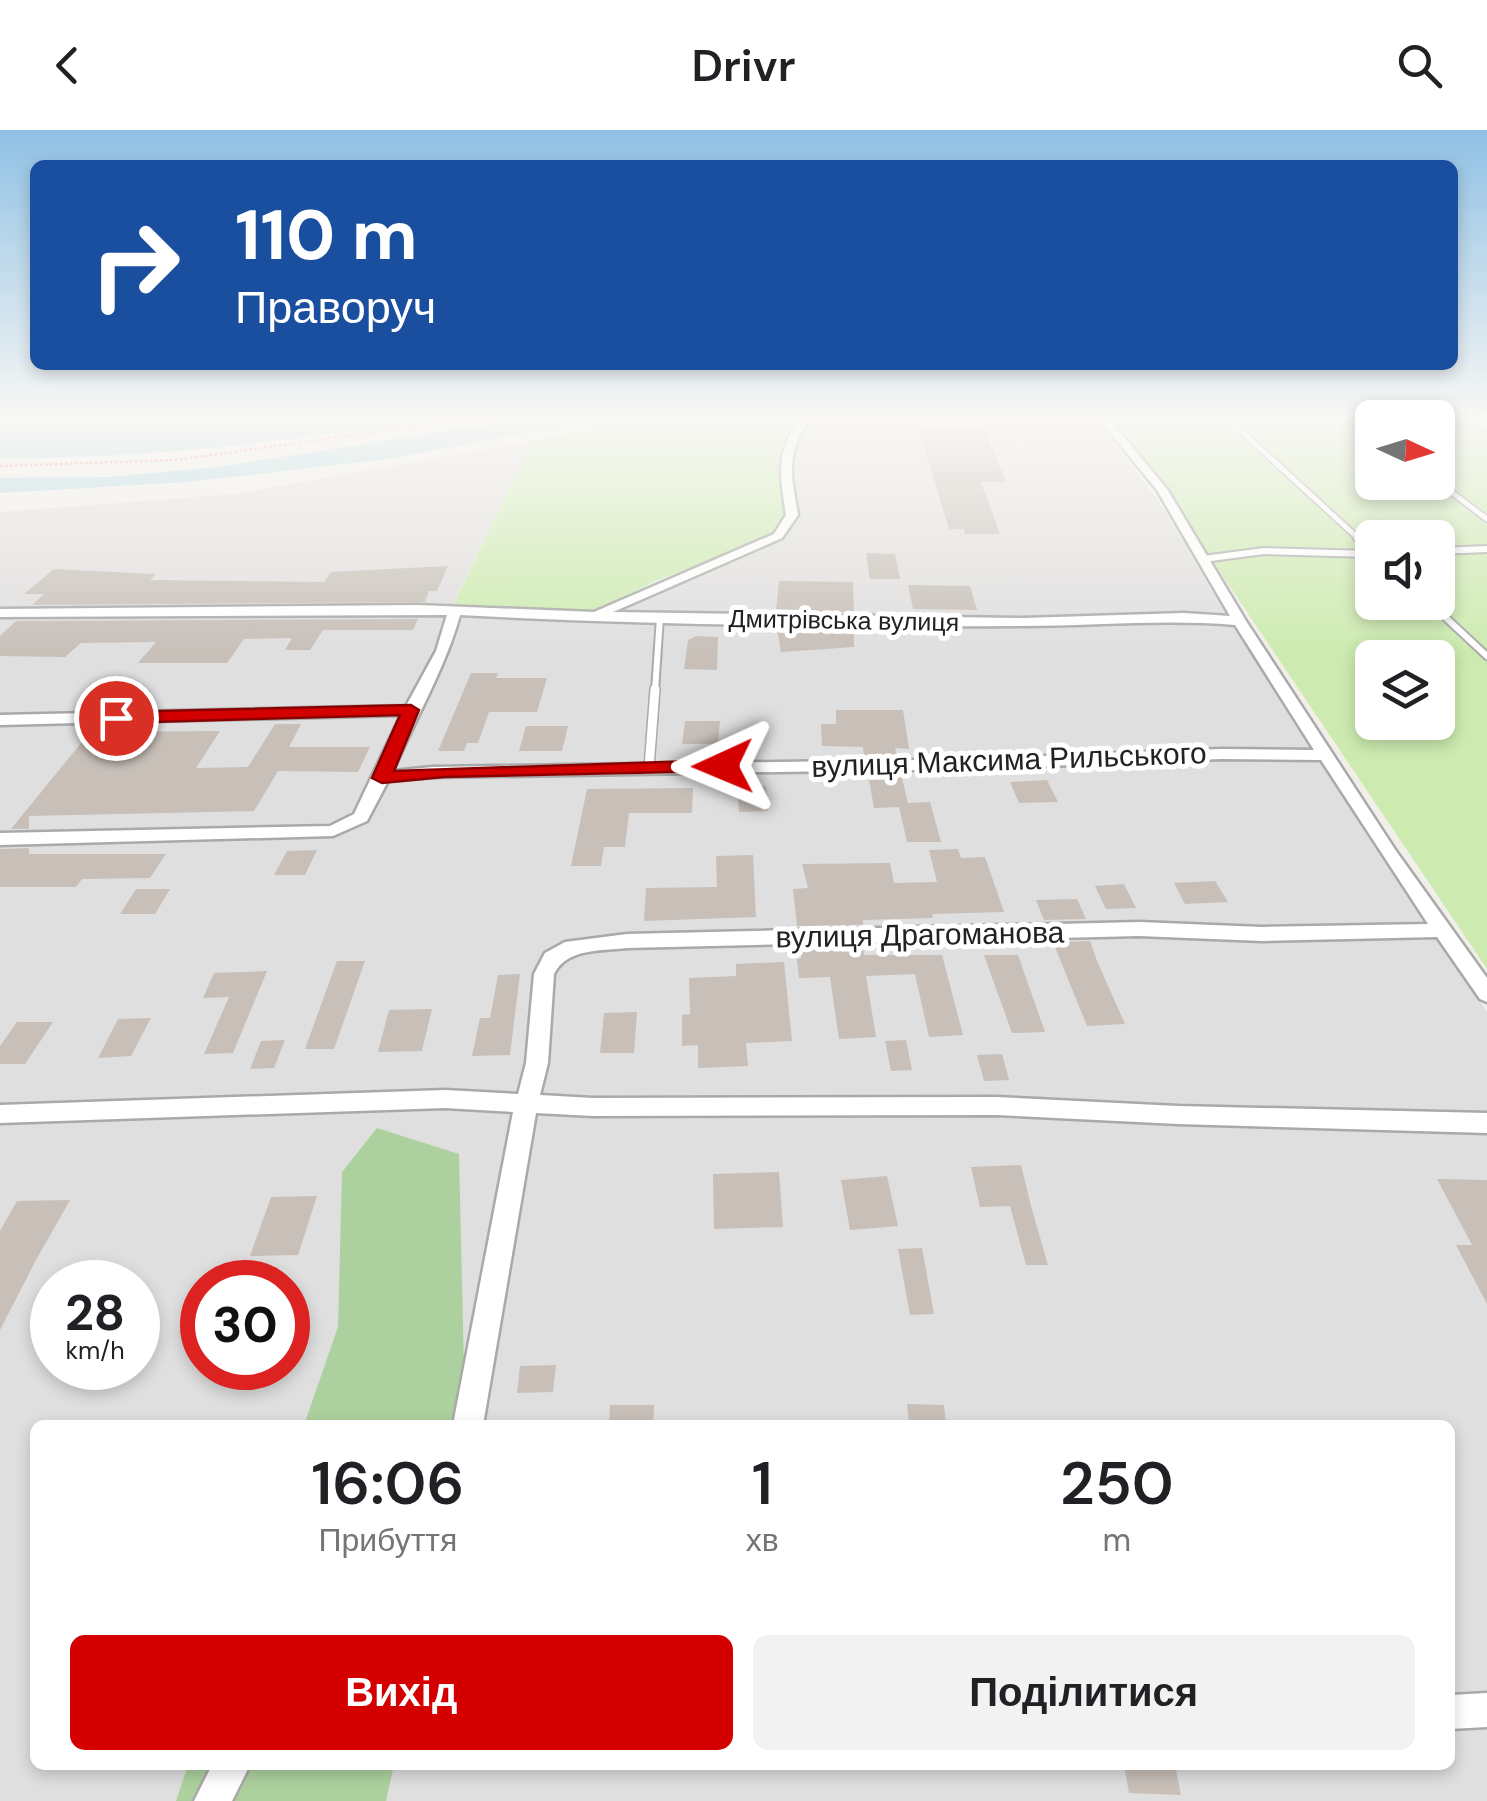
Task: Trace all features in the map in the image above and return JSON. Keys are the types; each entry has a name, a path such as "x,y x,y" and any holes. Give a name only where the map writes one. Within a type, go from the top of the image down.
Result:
{"street":[{"path":"598,616 603,610 652,588 766,543 783,531 792,515 789,497"},
{"path":"1167,497 1239,621 1487,994"},
{"path":"0,838 333,831 361,817 443,651 455,610"},
{"name":"Дмитрівська вулиця","path":"0,613 455,610 1008,622 1184,617 1239,621"},
{"path":"0,720 411,710"},
{"name":"вулиця Максима Рильського","path":"382,778 444,772 976,764 1221,754 1326,755"},
{"name":"вулиця Драгоманова","path":"526,1104 538,1064 546,964 566,949 593,942 1139,929 1262,934 1442,930"},
{"path":"0,1114 402,1100 678,1108 982,1106 1160,1115 1487,1122"},
{"path":"469,1420 526,1104"},
{"path":"1455,1712 1487,1710"},
{"path":"212,1801 229,1770"}],"lane":[{"path":"1312,497 1355,536"},
{"path":"1458,497 1487,518"},
{"path":"1455,550 1487,549"},
{"path":"1203,559 1264,551 1355,552"},
{"path":"649,768 660,617"},
{"path":"1448,620 1487,656"}],"shaded area":[{"path":"196,497 505,497 448,615 597,619 628,602 784,538 796,523 793,497 1155,497 1225,613 1487,1012 1487,1801 0,1801 0,512"}],"green space":[{"path":"505,497 783,497 786,521 767,539 655,581 593,613 452,608"},
{"path":"1170,497 1455,500 1455,497 1487,497 1487,969"},
{"path":"377,1128 459,1154 464,1420 306,1420 338,1327 342,1172"},
{"path":"186,1770 393,1770 386,1801 176,1801"}],"building":[{"path":"939,497 986,497 1000,534 965,534 964,529 949,529"},
{"path":"866,553 895,554 900,579 870,579"},
{"path":"448,566 437,591 429,591 425,602 32,605 44,594 24,594 54,569 156,574 150,580 324,582 331,572"},
{"path":"779,581 853,582 854,612 776,611"},
{"path":"908,585 970,586 977,610 913,609"},
{"path":"418,619 413,630 323,630 310,650 285,650 292,638 244,639 227,663 138,663 156,642 81,643 65,657 0,656 0,636 16,621"},
{"path":"777,629 854,630 854,647 781,652"},
{"path":"696,636 718,637 717,670 684,669 688,640"},
{"path":"471,673 498,673 496,678 547,678 537,712 489,712 478,743 467,743 464,751 438,751"},
{"path":"836,710 903,710 909,749 895,748 897,756 864,757 863,747 822,746 821,724 836,724"},
{"path":"685,721 720,721 718,744 682,744"},
{"path":"275,724 301,724 289,747 370,747 358,772 278,771 254,811 29,816 29,829 11,829 90,732 220,731 196,768 248,767"},
{"path":"526,726 568,726 562,751 519,751"},
{"path":"868,774 901,774 908,803 930,802 941,842 907,842 899,807 874,808"},
{"path":"1047,780 1058,802 1019,803 1010,782"},
{"path":"766,786 768,811 739,812 737,787"},
{"path":"693,788 692,813 629,813 625,847 604,847 601,866 571,866 587,789"},
{"path":"29,848 29,854 166,854 150,878 82,879 76,887 0,887 0,849"},
{"path":"958,849 961,858 985,857 1004,912 863,920 863,925 797,926 793,889 808,888 802,864 890,863 894,883 937,882 929,850"},
{"path":"317,850 305,875 274,875 287,851"},
{"path":"753,855 756,917 644,921 646,888 717,887 716,856"},
{"path":"1215,881 1228,902 1185,904 1174,883"},
{"path":"1124,884 1136,908 1106,909 1095,886"},
{"path":"136,889 170,889 155,914 120,914"},
{"path":"1077,899 1086,919 1044,920 1036,900"},
{"path":"1090,941 1125,1024 1087,1026 1053,942"},
{"path":"863,946 864,955 942,955 963,1035 929,1037 915,974 866,976 876,1037 839,1039 830,977 799,978 797,959 801,958 800,948"},
{"path":"984,955 1018,955 1045,1032 1012,1033"},
{"path":"337,961 365,961 334,1049 305,1049"},
{"path":"784,962 792,1041 746,1043 748,1066 698,1068 698,1045 682,1046 682,1015 690,1014 689,978 736,976 736,964"},
{"path":"267,971 233,1053 204,1054 229,997 203,998 214,973"},
{"path":"520,974 510,1055 472,1056 480,1018 490,1018 498,975"},
{"path":"432,1009 422,1051 378,1052 389,1010"},
{"path":"637,1012 634,1053 600,1053 604,1013"},
{"path":"151,1018 131,1056 98,1058 118,1019"},
{"path":"17,1022 53,1022 25,1064 0,1064 0,1046"},
{"path":"285,1040 274,1068 250,1069 261,1041"},
{"path":"906,1040 912,1070 891,1071 885,1041"},
{"path":"1002,1054 1009,1080 984,1081 977,1055"},
{"path":"1021,1165 1048,1265 1026,1265 1010,1206 980,1207 971,1167"},
{"path":"779,1172 783,1227 714,1229 713,1174"},
{"path":"887,1176 898,1226 850,1230 841,1180"},
{"path":"1437,1179 1487,1180 1487,1304 1456,1245 1472,1245"},
{"path":"317,1196 298,1255 250,1256 271,1197"},
{"path":"70,1200 36,1260 30,1260 30,1272 0,1330 0,1231 17,1201"},
{"path":"922,1248 934,1314 910,1315 898,1249"},
{"path":"556,1365 553,1392 517,1393 520,1366"},
{"path":"907,1404 944,1405 946,1420 909,1420"},
{"path":"610,1405 654,1405 653,1420 609,1420"},
{"path":"1125,1770 1176,1770 1181,1795 1129,1793"}],"route":[{"path":"116,718 411,710 382,778 444,772 723,766"}]}
